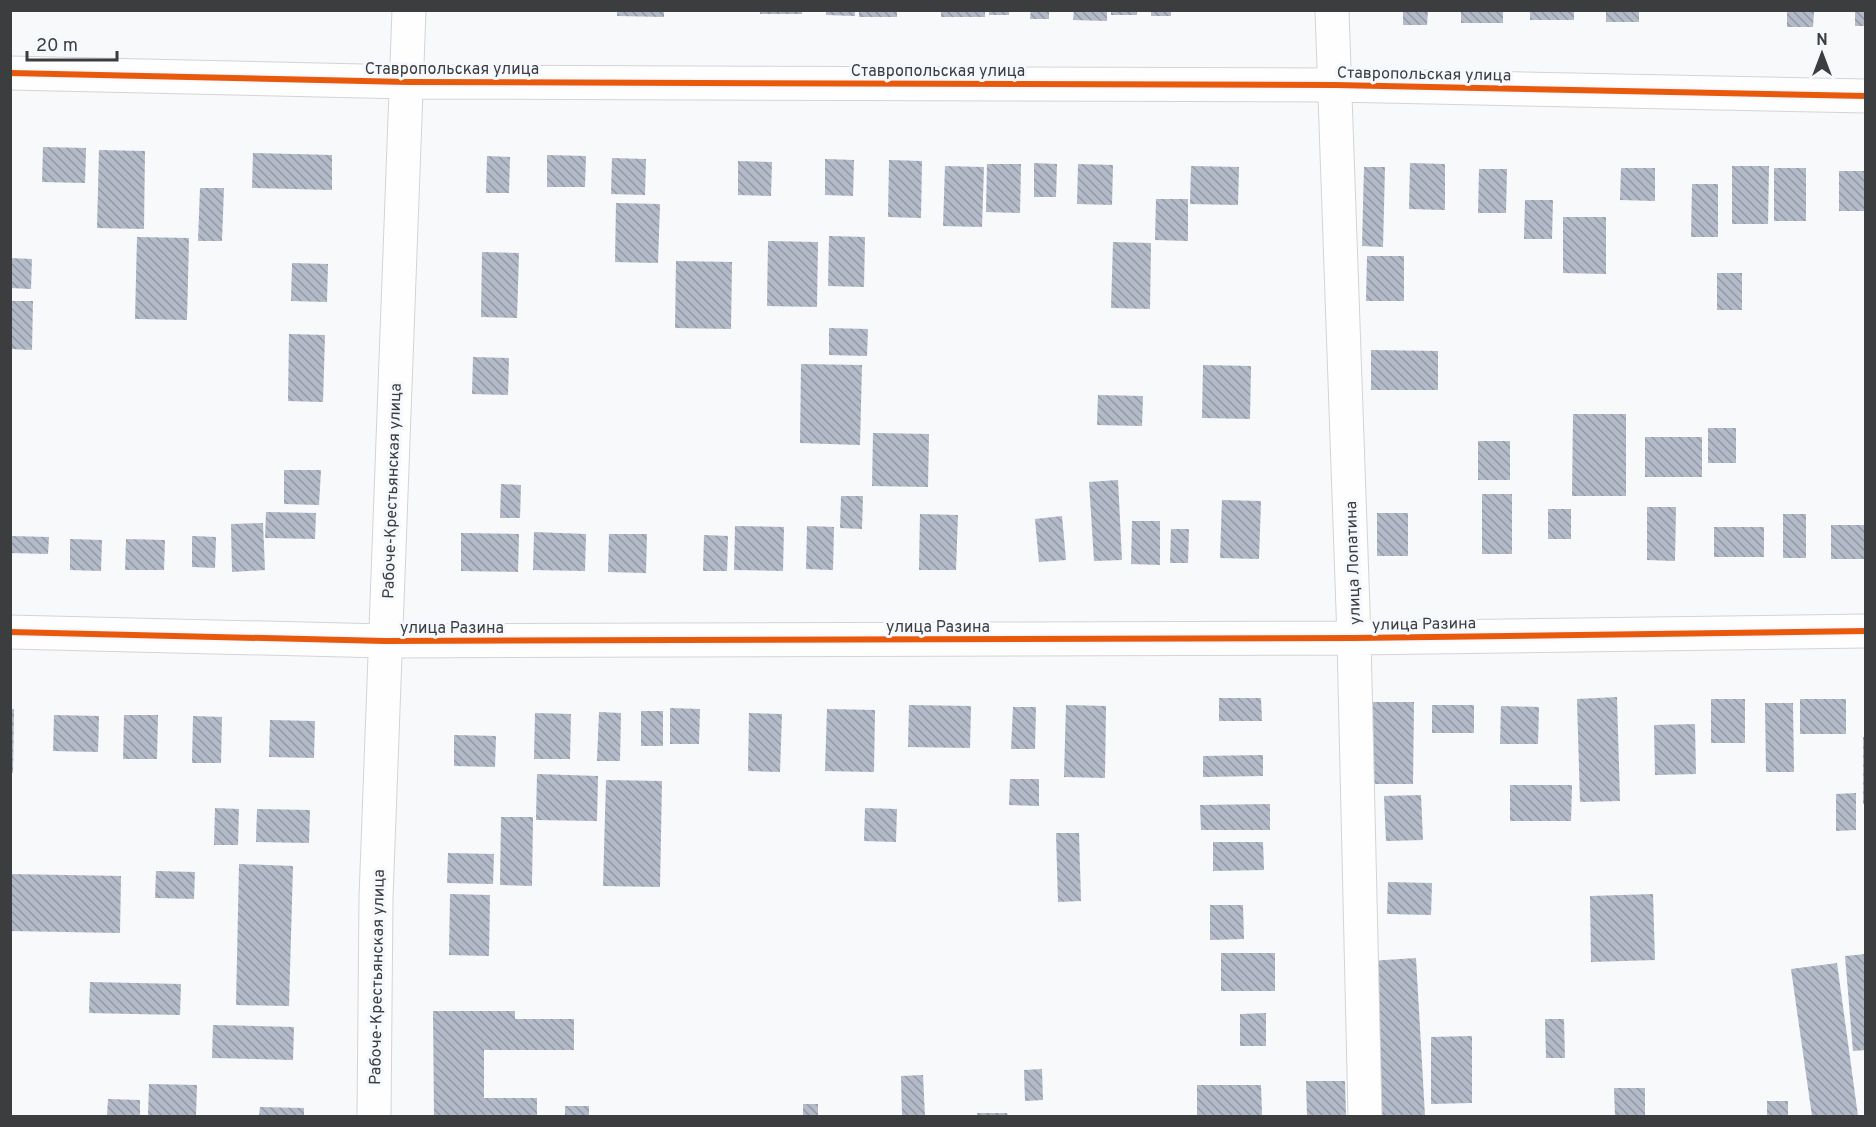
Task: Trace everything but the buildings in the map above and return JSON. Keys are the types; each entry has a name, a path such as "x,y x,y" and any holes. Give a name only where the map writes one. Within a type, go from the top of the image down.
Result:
{"street":[{"name":"Рабоче-Крестьянская улица","path":"374,1116 376,898 409,10"},
{"name":"улица Лопатина","path":"1332,10 1354,638 1365,1116"},
{"name":"Ставропольская улица","path":"10,72 407,82 1335,85 1866,96"},
{"name":"улица Разина","path":"10,632 385,641 1354,638 1866,631"}],"cycle path":[{"path":"10,73 407,82 1335,85 1866,96"},
{"path":"10,632 385,641 1354,638 1866,631"}]}
